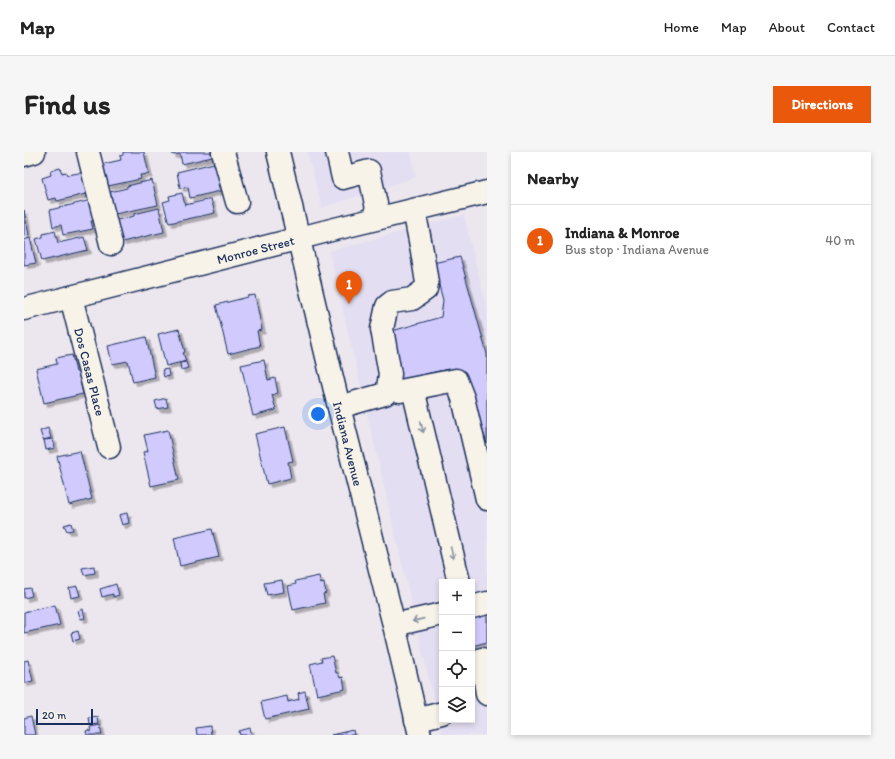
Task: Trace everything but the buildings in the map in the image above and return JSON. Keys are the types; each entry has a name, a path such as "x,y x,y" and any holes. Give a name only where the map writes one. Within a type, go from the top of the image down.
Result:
{"street":[{"path":"24,155 34,152"},
{"path":"88,152 111,244"},
{"path":"223,152 237,202"},
{"name":"Indiana Avenue","path":"278,152 418,728"},
{"path":"337,152 343,178 369,171 379,218"},
{"name":"Monroe Street","path":"24,309 299,238 487,192"},
{"path":"339,407 385,394 388,388 390,374 382,328 387,306 392,302 412,299 426,289 427,282 414,210"},
{"name":"Dos Casas Place","path":"71,297 109,447"},
{"path":"388,388 400,391 456,380 464,398 487,499"},
{"path":"413,389 458,579"},
{"path":"475,606 487,603"},
{"path":"394,626 439,615"},
{"path":"475,703 483,701 487,694 482,659"},
{"path":"418,728 439,715"}],"shaded area":[{"path":"307,152 411,152 416,177 322,208"},
{"path":"464,215 487,309 487,735 442,735 439,723 475,723 475,579 439,579 439,722 329,251"}],"place":[{"name":"Indiana & Monroe","path":"349,304"}]}
